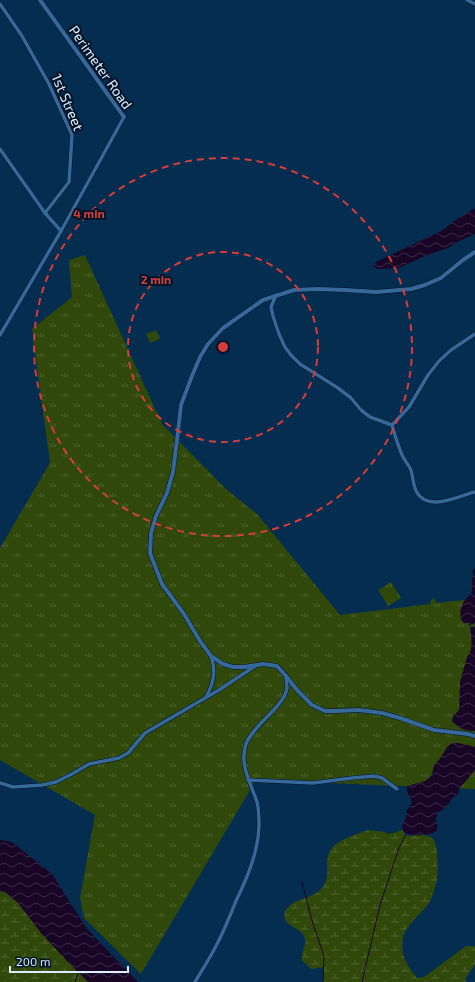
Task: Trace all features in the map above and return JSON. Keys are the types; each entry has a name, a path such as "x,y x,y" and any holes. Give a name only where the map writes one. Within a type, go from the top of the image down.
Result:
{"street":[{"name":"Perimeter Road","path":"0,335 61,231 124,117 40,0"},
{"path":"466,0 475,4"},
{"name":"1st Street","path":"0,4 22,36 49,84 72,135 69,182 45,213"},
{"path":"0,148 45,213 61,231"},
{"path":"475,252 441,278 411,289 376,292 344,290 294,290 262,300 222,328 208,344 200,357 181,405 172,472 167,493 156,516 151,532 150,553 162,584 184,614 211,656 222,664 233,667 263,664 277,666 312,705 325,711 359,710 382,713 434,730 475,736"},
{"path":"276,295 271,307 273,316 278,334 291,355 300,364 351,398 360,410 370,417 392,425"},
{"path":"392,425 409,407 428,375 439,361 451,350 475,334"},
{"path":"392,425 396,441 411,470 413,482 417,492 425,500 439,502 475,492"},
{"path":"204,699 213,681 214,668 211,656"},
{"path":"0,783 13,786 42,785 56,782 89,764 119,758 128,753 145,732 204,699 256,665"},
{"path":"195,982 216,947 247,879 254,857 259,826 258,804 248,780 244,754 246,744 251,735 285,695 287,688 286,676"},
{"path":"248,780 313,783 374,776 382,778 397,789"}],"green space":[{"path":"85,255 162,424 227,490 257,514 340,615 431,604 430,602 433,598 436,601 435,603 475,599 475,789 256,780 141,974 84,918 80,898 95,815 0,760 0,548 50,463 32,329 72,297 69,260"},
{"path":"156,330 160,339 150,343 146,334"},
{"path":"391,582 401,598 388,606 378,590"},
{"path":"368,830 389,834 403,830 405,836 429,836 434,841 438,858 437,880 433,894 427,906 411,923 405,933 402,944 403,955 407,964 417,978 424,977 466,946 473,946 475,947 475,964 466,978 466,982 323,982 324,967 311,969 302,960 305,938 302,933 285,920 285,912 291,904 316,893 324,886 327,877 329,853 336,844 346,838"},
{"path":"0,880 101,982 0,982"}],"water":[{"path":"475,208 475,234 448,248 427,255 399,268 376,269 374,265 376,262 441,231"},
{"path":"475,568 475,625 474,623 470,626 468,623 464,623 462,621 460,612 463,603 472,591 472,579 474,575 472,571"},
{"path":"475,626 475,731 462,729 456,726 452,721 453,716 459,710 460,682 467,657 471,651 472,643 470,627"},
{"path":"452,743 475,747 475,770 459,789 458,794 451,799 446,807 438,812 436,818 437,829 434,833 419,835 405,833 402,827 406,818 407,810 412,802 407,791 407,786 425,781 429,778 432,774 434,765 447,747"},
{"path":"0,840 12,842 52,874 87,929 138,982 88,982 67,961 41,933 18,903 5,892 0,891"}],"waterway":[{"path":"362,982 380,905 399,848 405,836"},
{"path":"302,882 312,921 324,956 323,982"},
{"path":"75,982 78,973"}]}
